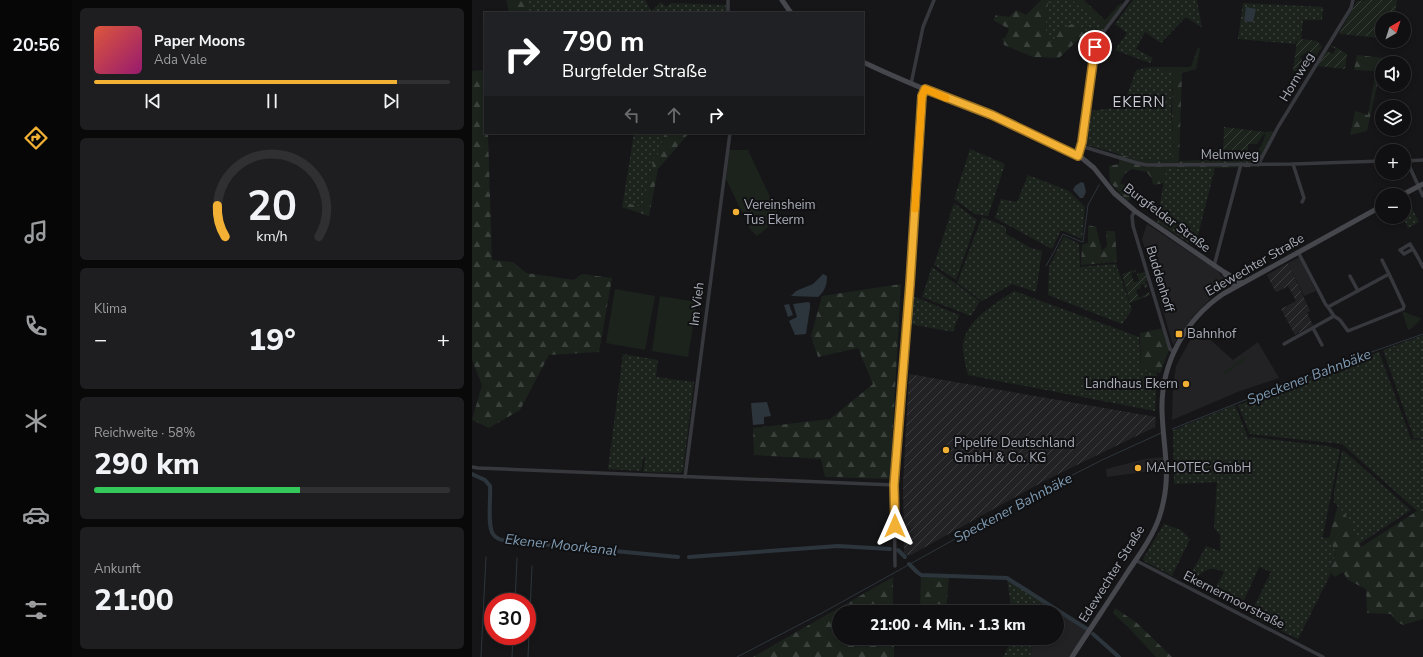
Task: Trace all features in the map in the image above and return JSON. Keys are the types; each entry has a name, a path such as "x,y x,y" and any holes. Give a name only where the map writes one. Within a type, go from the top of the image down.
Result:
{"main road":[{"path":"782,0 790,12"},
{"name":"Burgfelder Straße","path":"864,62 911,84 992,115 1078,156 1090,165 1114,193 1135,211 1214,266 1242,283"},
{"path":"1411,190 1421,185"},
{"name":"Edewechter Straße","path":"1072,657 1153,531 1160,512 1166,493 1167,466 1163,418 1163,397 1166,377 1174,352 1183,335 1198,315 1214,300 1375,210"},
{"name":"Burgfelder Straße","path":"1225,273 1235,287"}],"street":[{"path":"728,0 728,12"},
{"path":"911,84 923,27 934,0"},
{"path":"1078,156 1081,146 1096,42 1128,0"},
{"name":"Hornweg","path":"1258,165 1278,128 1351,8 1353,0"},
{"path":"895,566 894,485 910,284 922,96 925,89"},
{"name":"Im Vieh","path":"685,477 730,134"},
{"name":"Melmweg","path":"1081,146 1147,165 1258,165 1375,161"},
{"path":"1411,161 1423,160"},
{"path":"1214,266 1241,164"},
{"path":"1293,164 1304,198 1302,202"},
{"path":"1411,169 1421,185 1423,196"},
{"name":"Buddenhoff","path":"1135,211 1132,216 1133,226 1170,349 1174,352"},
{"path":"1413,249 1423,267"},
{"path":"1298,252 1326,305 1334,316 1340,320 1348,332 1402,309 1404,306 1382,260"},
{"path":"1328,307 1389,274"},
{"path":"1350,276 1358,291"},
{"path":"1284,344 1334,316"},
{"path":"1313,328 1322,345"},
{"path":"472,467 580,473 894,485"},
{"name":"Ekernermoorstraße","path":"1135,560 1323,657"}],"shaded area":[{"path":"1246,7 1256,9 1253,22 1244,21"},
{"path":"1081,182 1084,183 1086,192 1083,198 1080,198 1073,190 1075,186"},
{"path":"1147,224 1217,270 1229,285 1211,298 1194,315 1173,345 1142,239"},
{"path":"1298,258 1300,259 1316,291 1304,296 1288,263"},
{"path":"1288,263 1310,311 1307,313 1313,325 1295,335 1281,309 1296,301 1288,286 1277,292 1275,291 1267,275"},
{"path":"823,274 827,276 826,285 818,297 791,296 796,291 813,284"},
{"path":"810,303 810,308 806,334 795,335 789,321 797,317 793,304"},
{"path":"789,304 793,315 788,317 784,305"},
{"path":"1197,328 1233,360 1258,342 1279,378 1240,391 1172,420 1173,387 1176,366"},
{"path":"909,374 1156,417 1155,427 1046,480 909,556 904,553 903,484"},
{"path":"767,402 771,416 764,417 764,424 753,425 751,403"},
{"path":"1163,457 1165,469 1107,477 1106,469 1145,459"},
{"path":"1064,615 1087,630 1070,657 1030,657 1033,645 1064,645"}],"green space":[{"path":"506,0 527,0 528,10 532,12 509,12"},
{"path":"527,0 645,0 651,11 661,2 666,7 671,3 726,5 726,12 532,12 528,10"},
{"path":"1041,0 1052,0 1048,3 1045,28 1051,44 1059,30 1072,24 1085,34 1093,43 1079,39 1059,58 1033,57 1004,45 1002,39 1006,37 1009,29 993,20 996,15 1009,17 1016,10 1026,15"},
{"path":"1052,0 1072,0 1106,29 1095,47 1092,46 1093,43 1085,34 1051,44 1045,28 1048,3"},
{"path":"1072,0 1084,0 1105,20 1121,3 1124,6 1106,29"},
{"path":"1133,0 1197,0 1202,28 1186,17 1161,43 1145,32 1136,49 1153,58 1150,63 1115,50 1127,33 1115,24"},
{"path":"1397,0 1395,12 1375,12 1375,37 1339,34 1357,1"},
{"path":"1243,3 1323,7 1322,20 1303,20 1301,39 1297,40 1295,44 1238,39"},
{"path":"1297,40 1317,41 1322,47 1314,59 1309,58 1305,53 1300,57 1304,62 1303,71 1293,71"},
{"path":"1332,45 1347,54 1345,69 1317,66 1327,51 1333,54 1336,49 1331,47"},
{"path":"1198,47 1200,49 1196,69 1182,73 1179,161 1245,159 1245,155 1253,156 1259,148 1263,142 1265,132 1272,131 1275,134 1256,167 1166,169 1164,183 1153,185 1152,179 1147,172 1132,169 1124,174 1120,183 1128,187 1136,196 1127,201 1110,182 1109,166 1119,164 1119,154 1136,159 1171,161 1174,149 1172,108 1174,72 1148,67 1191,67"},
{"path":"1357,55 1375,57 1375,71 1354,70"},
{"path":"1148,67 1174,72 1171,118 1174,149 1171,161 1136,159 1083,144 1089,111 1123,107 1136,70"},
{"path":"484,70 484,134 488,134 492,260 513,262 526,273 574,280 582,274 612,278 599,352 549,355 520,410 489,428 472,420 482,385 472,360 472,71"},
{"path":"1375,76 1376,92 1367,131 1350,135 1355,111 1368,115"},
{"path":"1224,127 1265,132 1257,144 1248,144 1248,152 1236,152 1235,159 1223,160"},
{"path":"634,134 665,134 657,158 653,164 642,207 623,202"},
{"path":"665,134 688,134 658,169 649,216 622,207 623,202 642,207 653,164 650,162 654,157 657,158"},
{"path":"970,149 1005,164 988,216 975,214 954,199"},
{"path":"729,150 748,150 780,218 757,236 750,229 726,179"},
{"path":"1215,168 1195,247 1157,222 1166,169"},
{"path":"1028,175 1069,191 1085,207 1082,239 1061,230 1052,249 995,218 1001,199 1017,202"},
{"path":"954,203 977,220 956,280 934,265"},
{"path":"1411,209 1419,222 1408,228 1406,224 1411,224"},
{"path":"982,217 1006,227 1006,234 1031,248 1042,251 1036,292 1012,284 982,301 957,283"},
{"path":"1088,225 1096,227 1102,251 1107,246 1106,231 1115,231 1117,262 1081,265 1082,245 1088,243"},
{"path":"1064,236 1079,244 1080,267 1116,264 1132,310 1122,324 1048,295 1049,267"},
{"path":"932,267 980,301 971,316 922,297"},
{"path":"1136,270 1136,272 1131,273 1134,282 1139,281 1137,274 1145,272 1148,280 1145,282 1148,287 1145,288 1143,284 1140,285 1141,288 1136,290 1139,298 1149,292 1150,295 1130,303 1122,274"},
{"path":"901,284 890,479 825,477 821,459 754,455 753,428 830,419 873,384 858,348 818,357 811,336 822,296"},
{"path":"615,289 655,296 645,350 606,343"},
{"path":"1014,291 1139,337 1141,368 1157,373 1155,411 968,375 964,360 963,344 970,327 983,313"},
{"path":"660,296 697,302 688,357 652,351"},
{"path":"913,296 959,315 953,332 910,324"},
{"path":"1402,311 1420,318 1421,319 1408,330"},
{"path":"1163,328 1169,350 1160,373 1141,368 1140,333"},
{"path":"1423,335 1423,407 1419,380 1423,408 1423,439 1414,438 1383,350"},
{"path":"1379,352 1411,439 1423,440 1423,516 1342,444 1250,434 1238,405 1318,377 1346,363"},
{"path":"623,354 658,360 656,377 694,382 683,471 680,473 643,472 645,458 643,458 641,471 608,469"},
{"path":"1245,356 1247,358 1225,375 1223,373"},
{"path":"1235,405 1249,440 1250,437 1328,446 1340,450 1323,536 1321,537 1329,538 1336,553 1329,571 1331,573 1298,639 1250,615 1271,572 1259,567 1240,609 1212,595 1224,572 1216,569 1209,569 1197,577 1191,574 1206,546 1220,551 1220,535 1214,528 1217,482 1174,484 1173,430"},
{"path":"1342,451 1344,451 1411,510 1359,544 1349,520 1334,502 1334,492"},
{"path":"1337,508 1340,508 1349,520 1361,547 1417,511 1423,516 1423,619 1403,625 1396,621 1391,614 1367,613 1366,589 1348,580 1343,572 1335,577 1329,571 1336,554 1329,538"},
{"path":"1164,524 1181,530 1190,539 1172,576 1144,561 1143,559"},
{"path":"921,576 949,577 947,605 920,605"},
{"path":"893,577 893,605 844,605"},
{"path":"1007,579 1048,605 1011,605"},
{"path":"1115,608 1137,623 1172,657 1156,657 1113,613"},
{"path":"832,612 832,645 894,645 894,657 753,657"},
{"path":"1009,645 1033,645 1030,657 1003,657"}],"waterway":[{"path":"1046,266 1063,234 1083,242 1088,205 1099,185"},
{"name":"Speckener Bahnbäke","path":"1172,429 1253,397 1314,376 1343,362 1423,334"},
{"name":"Speckener Bahnbäke","path":"737,657 822,613 1043,490 1102,460 1161,433"},
{"name":"Ekener Moorkanal","path":"472,474 485,480 490,486 490,525 493,534 499,539 678,557"},
{"name":"Ekener Moorkanal","path":"689,557 838,546 890,549"},
{"name":"Ekener Moorkanal","path":"898,550 905,557"},
{"path":"481,657 486,557"},
{"path":"515,593 517,558"},
{"name":"Ekener Moorkanal","path":"909,564 921,575 1007,578 1087,629"},
{"path":"528,657 532,566"},
{"name":"Ekener Moorkanal","path":"1093,634 1119,657"},
{"path":"512,657 513,645"}],"slow traffic":[{"path":"915,209 922,96 925,89 946,98"}],"place":[{"name":"Vereinsheim Tus Ekerm","path":"736,212"},
{"name":"Bahnhof","path":"1179,334"},
{"name":"Landhaus Ekern","path":"1186,384"},
{"name":"Pipelife Deutschland GmbH & Co. KG","path":"946,450"},
{"name":"MAHOTEC GmbH","path":"1138,468"}],"district":[{"name":"EKERN","path":"1139,102"}],"route":[{"path":"895,526 894,485 910,284 922,96 925,89 992,115 1078,156 1082,142 1095,47"}]}
